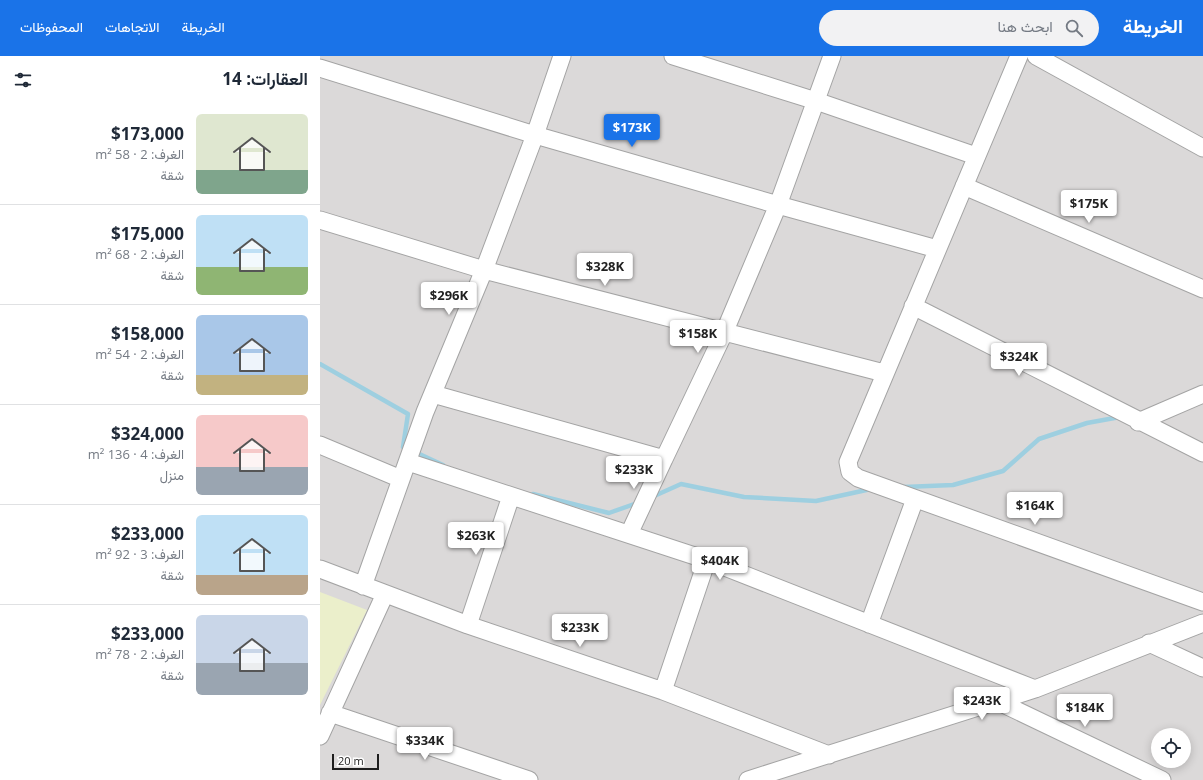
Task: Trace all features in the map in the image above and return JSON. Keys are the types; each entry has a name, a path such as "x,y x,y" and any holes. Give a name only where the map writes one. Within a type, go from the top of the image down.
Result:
{"street":[{"path":"363,586 433,394 484,270 535,135 562,56"},
{"path":"673,56 816,101 976,156"},
{"path":"629,534 724,333 778,205 832,56"},
{"path":"1018,56 848,462 850,472 858,478 915,499 1203,602"},
{"path":"1036,56 1203,148"},
{"path":"320,68 535,135 937,249"},
{"path":"964,186 1203,289"},
{"path":"320,220 484,270 884,373"},
{"path":"913,306 1138,422 1203,453"},
{"path":"433,394 664,459"},
{"path":"1138,422 1203,394"},
{"path":"320,445 401,480"},
{"path":"408,462 707,560 1035,689"},
{"path":"468,625 511,496"},
{"path":"869,624 915,499"},
{"path":"663,691 707,560"},
{"path":"320,569 468,625 663,691 829,755"},
{"path":"320,736 385,594"},
{"path":"748,780 1035,689 1203,623"},
{"path":"1149,643 1203,668"},
{"path":"997,701 1162,780"},
{"path":"330,713 529,780"}],"shaded area":[{"path":"320,56 1203,56 1203,780 320,780"}],"green space":[{"path":"320,592 367,610 320,705"}],"waterway":[{"path":"320,364 408,414 403,447 408,449"},
{"path":"904,487 953,485 1003,471 1039,439 1087,423 1120,417"},
{"path":"415,452 443,465"},
{"path":"652,497 681,484 744,497 816,501 871,489"},
{"path":"533,494 609,513 640,502"}]}
